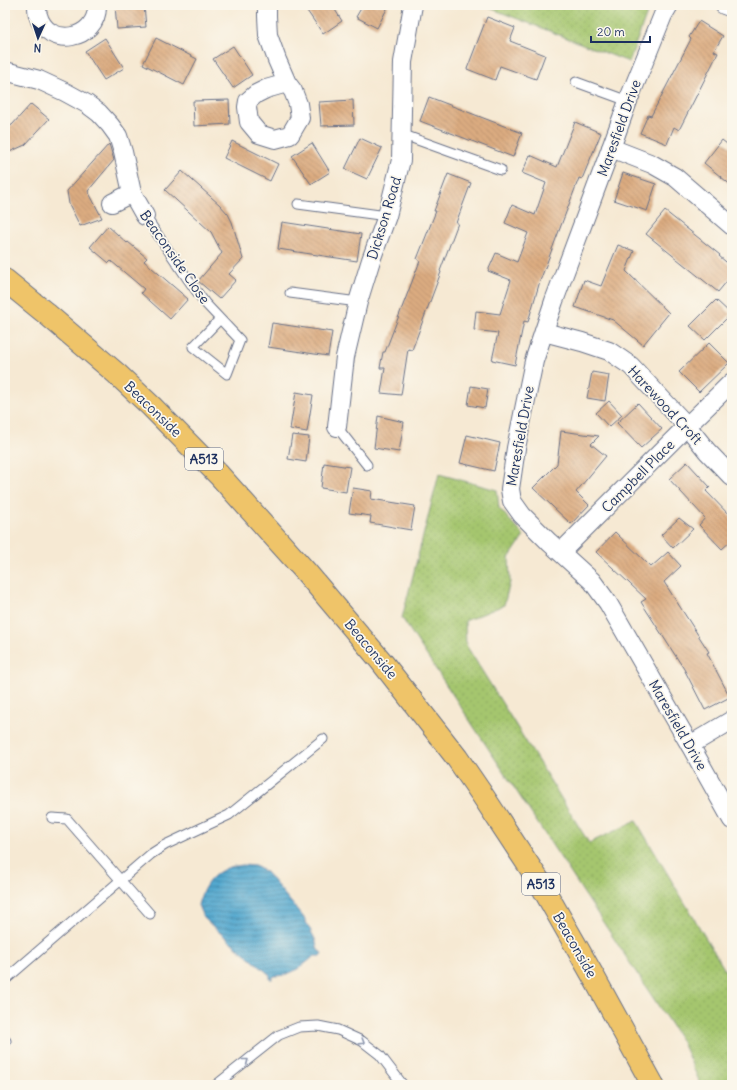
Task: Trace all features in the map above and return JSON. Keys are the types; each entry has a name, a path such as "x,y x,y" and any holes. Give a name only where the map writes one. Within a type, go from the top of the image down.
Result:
{"highway":[{"name":"Beaconside","path":"5,280 117,374 151,406 219,475 306,572 381,661 461,764 539,881 653,1085"}],"street":[{"path":"37,5 38,15 45,28 58,36 68,37 77,35 90,27 97,12 97,5"},
{"path":"267,5 268,35 287,83"},
{"name":"Dickson Road","path":"336,428 344,357 358,302 387,216 401,160 403,62 413,5"},
{"name":"Maresfield Drive","path":"669,5 663,15 628,100 557,294 534,362 516,448 510,489 512,501 522,514 592,581 608,603 732,820"},
{"path":"724,5 732,8"},
{"name":"Beaconside Close","path":"5,71 39,80 87,104 99,113 118,136 132,193 145,216"},
{"path":"611,148 652,164 675,177 732,226"},
{"path":"112,203 132,193"},
{"name":"Harewood Croft","path":"544,332 609,351 631,366 732,477"},
{"name":"Campbell Place","path":"561,552 732,382"},
{"path":"690,745 732,720"}],"lane":[{"path":"576,82 628,100"},
{"path":"402,134 501,170"},
{"path":"298,204 387,216"},
{"name":"Beaconside Close","path":"145,216 205,303 240,340 227,374 193,346 220,319"},
{"path":"290,293 358,302"},
{"path":"336,428 367,465"},
{"path":"5,980 151,854 165,845 229,815 323,739"},
{"path":"52,818 67,819 150,914"},
{"path":"216,1085 279,1035 299,1027 318,1026 338,1030 362,1041 380,1055 404,1085"}],"green space":[{"path":"482,5 650,5 629,62"},
{"path":"439,474 497,490 499,508 524,536 509,558 510,582 504,605 465,621 466,645 589,843 636,821 732,982 732,1085 701,1085 681,1040 402,618"}],"water":[{"path":"243,865 255,866 266,872 304,918 315,939 318,950 322,953 320,956 314,956 291,973 274,976 270,979 270,975 203,917 198,905 210,880 219,872 229,867"}],"building":[{"path":"115,5 144,5 146,27 117,29"},
{"path":"303,5 332,5 342,21 323,34"},
{"path":"363,5 389,5 377,28 356,17"},
{"path":"487,17 515,28 510,41 545,55 536,79 500,66 495,80 467,69"},
{"path":"699,21 723,36 714,51 718,53 679,130 674,127 667,144 640,133 648,115 651,116 691,39 689,37"},
{"path":"105,38 124,68 104,80 85,51"},
{"path":"156,38 197,59 184,85 143,64"},
{"path":"233,46 252,75 233,88 213,59"},
{"path":"429,97 522,133 513,157 420,121"},
{"path":"229,100 230,124 194,126 193,101"},
{"path":"353,100 354,125 321,126 319,102"},
{"path":"31,104 49,119 25,145 5,154 5,128 12,125"},
{"path":"575,122 601,133 582,179 579,178 540,281 528,322 524,321 515,365 492,360 498,333 474,330 476,311 500,314 511,280 488,271 496,253 517,262 528,233 505,223 512,205 535,215 546,183 522,173 530,155 557,167"},
{"path":"360,138 382,148 367,179 345,169"},
{"path":"722,140 732,148 732,186 704,163"},
{"path":"232,141 278,164 270,181 224,158"},
{"path":"312,143 330,172 311,184 292,156"},
{"path":"109,144 114,160 88,191 102,218 80,226 69,204 67,191"},
{"path":"182,171 228,214 232,222 243,259 229,274 236,280 219,299 198,281 222,253 211,232 165,190"},
{"path":"623,173 656,184 647,211 614,200"},
{"path":"448,174 471,183 456,223 458,223 440,271 441,272 412,350 408,349 401,395 381,393 385,368 380,368 383,352 385,352 420,261 417,259 436,211 434,211"},
{"path":"665,211 720,255 719,256 732,267 732,275 718,292 646,234"},
{"path":"282,222 361,234 357,261 278,249"},
{"path":"108,226 147,258 144,261 188,299 170,319 141,293 144,289 111,261 109,263 90,247"},
{"path":"618,245 634,251 626,271 669,313 643,345 613,320 575,307 584,280 601,286"},
{"path":"716,300 731,314 705,340 690,326"},
{"path":"272,323 332,332 328,356 268,347"},
{"path":"709,343 729,363 699,392 679,372"},
{"path":"592,372 609,375 605,401 587,398"},
{"path":"471,386 488,389 485,408 468,405"},
{"path":"296,392 313,395 307,432 290,429"},
{"path":"609,401 622,415 609,427 596,413"},
{"path":"638,403 662,429 641,448 617,423"},
{"path":"378,416 404,422 399,452 374,448"},
{"path":"561,431 599,436 591,444 606,456 576,492 589,505 571,524 533,488 557,464"},
{"path":"292,435 309,437 306,462 288,459"},
{"path":"467,435 500,443 494,471 460,463"},
{"path":"687,462 710,487 706,491 732,518 732,540 722,549 699,525 705,518 669,479"},
{"path":"324,463 350,467 346,492 321,488"},
{"path":"353,488 372,491 371,499 415,506 411,530 370,523 371,516 349,513"},
{"path":"679,518 693,529 673,548 661,535"},
{"path":"615,532 651,567 668,552 681,566 664,582 709,652 707,653 730,697 705,710 684,669 641,602 646,599 596,552"}]}
